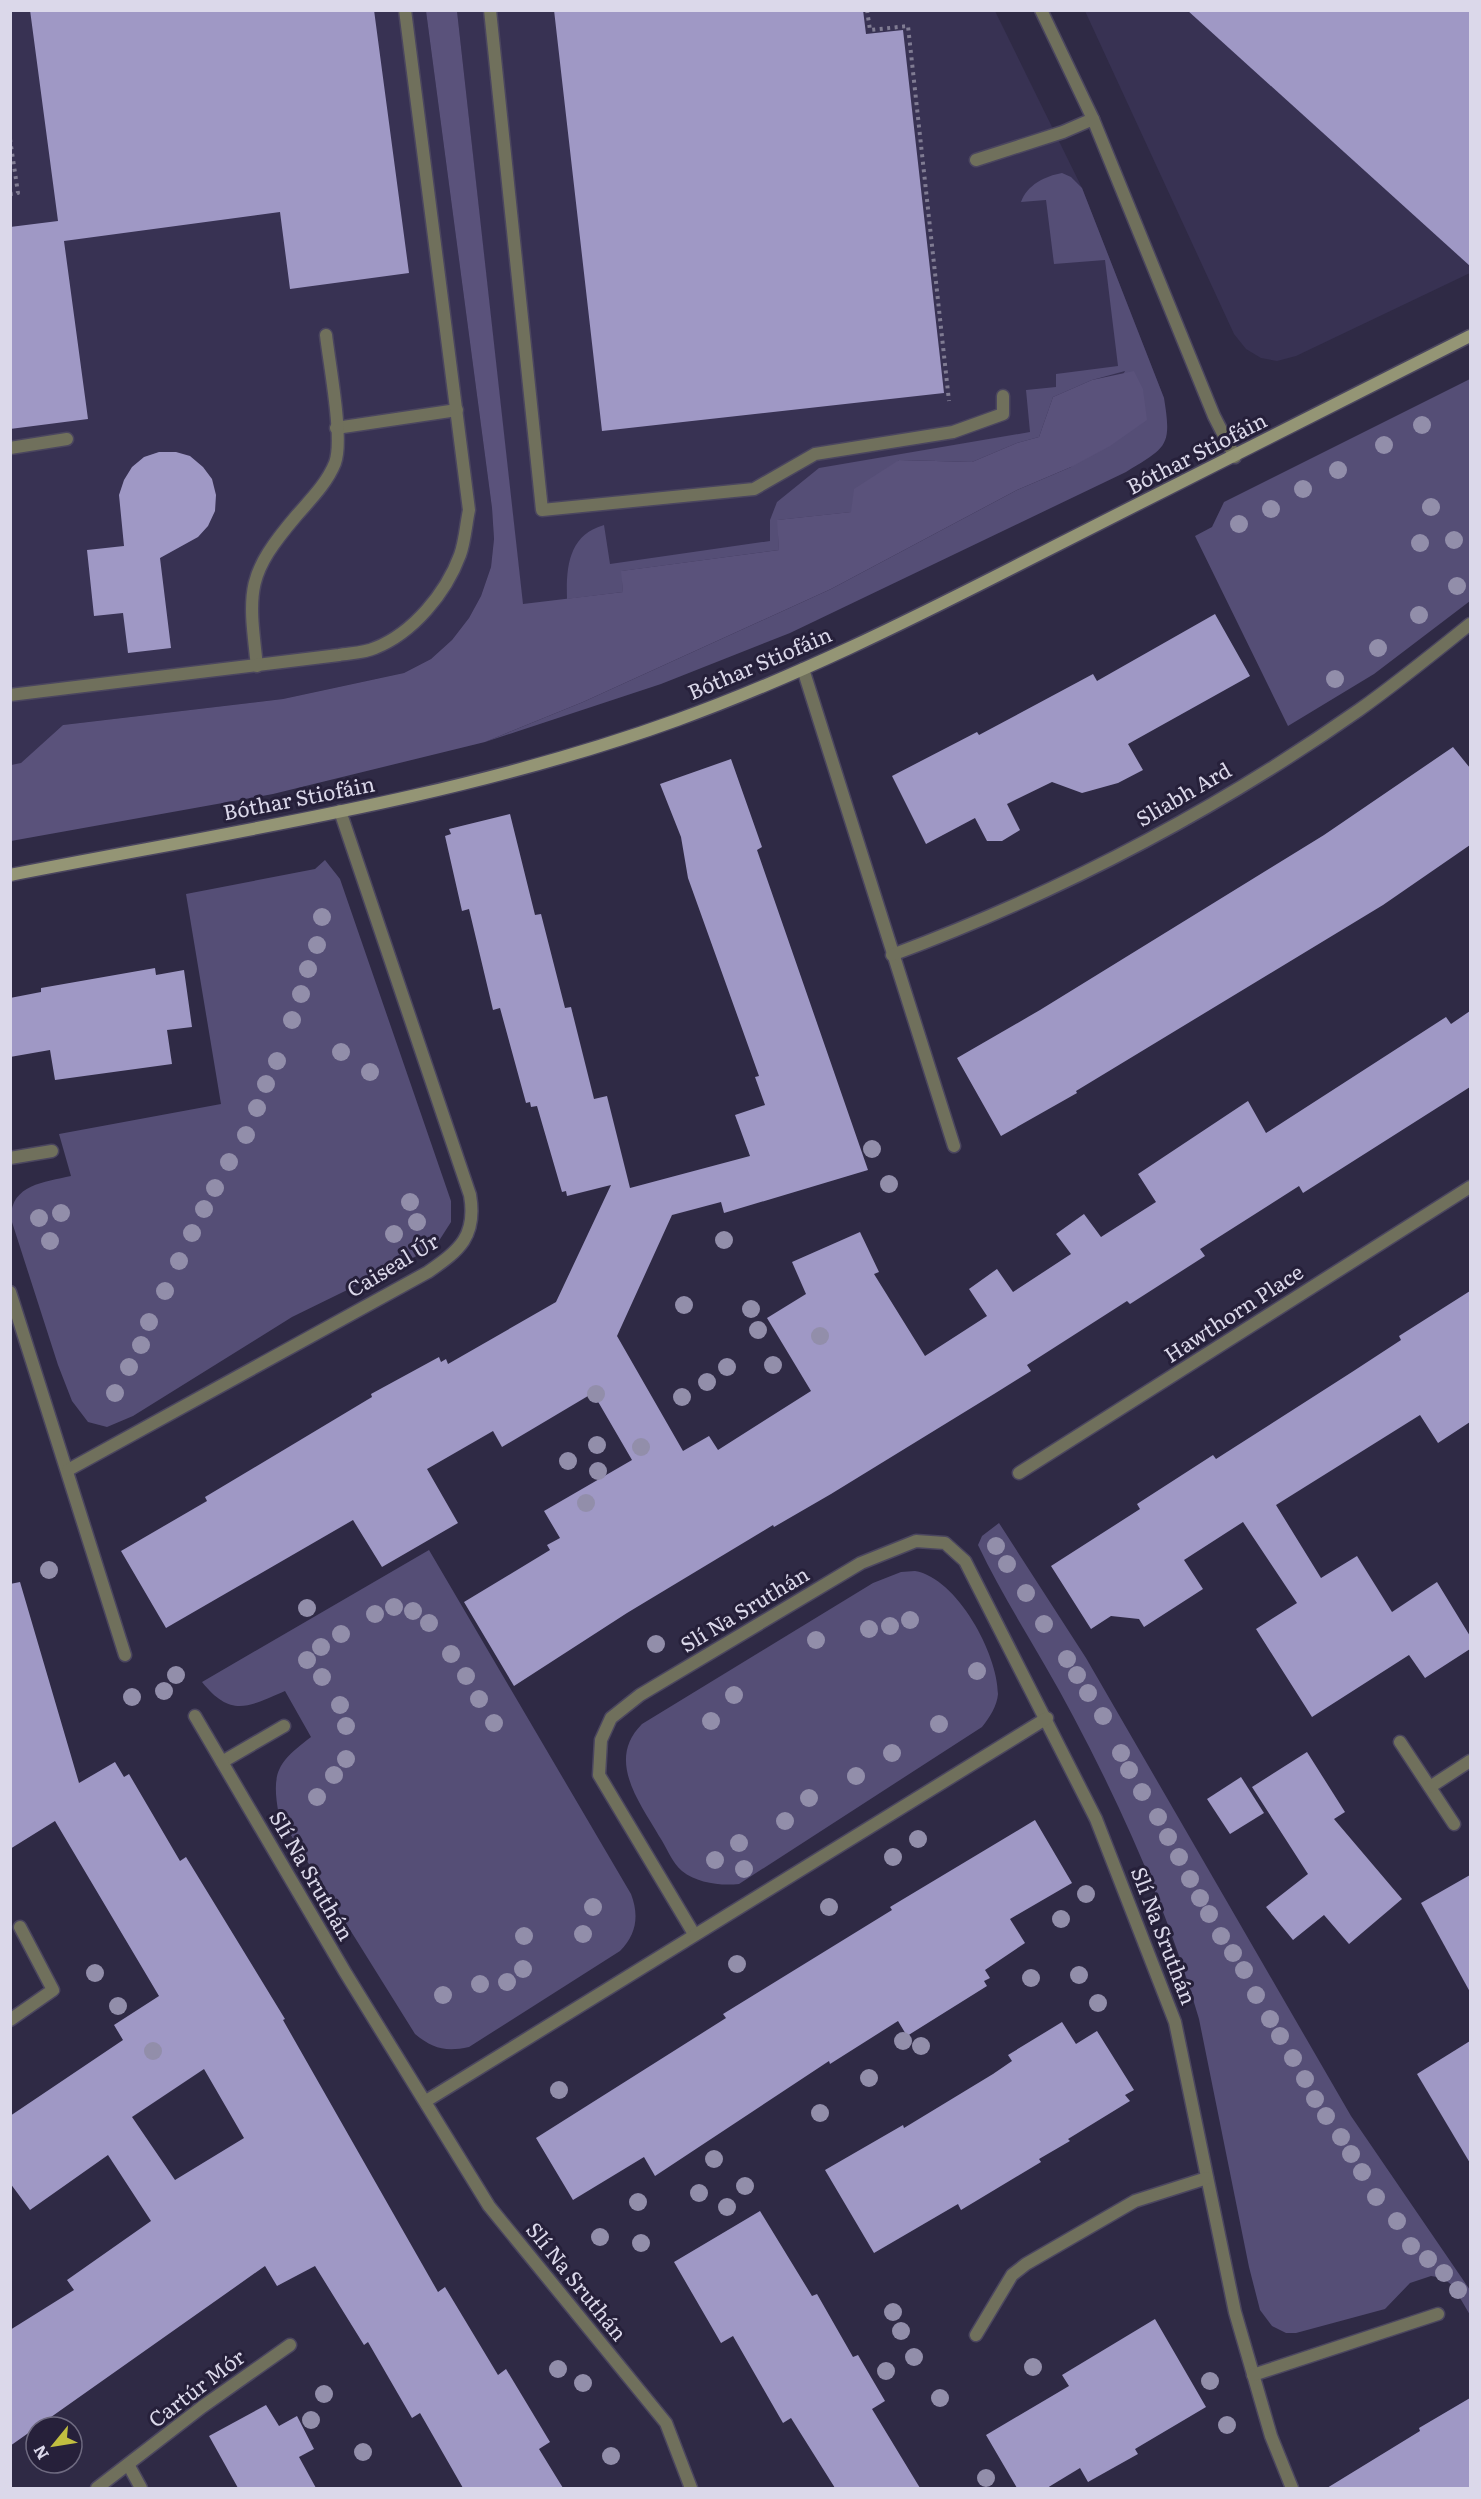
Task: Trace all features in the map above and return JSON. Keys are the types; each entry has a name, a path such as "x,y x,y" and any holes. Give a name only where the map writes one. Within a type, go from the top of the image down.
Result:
{"street":[{"path":"10,695 257,666 374,649 403,632 422,615 444,586 460,555 469,510 405,10"},
{"path":"490,10 542,510 754,489 815,454 953,432 1003,414 1003,396"},
{"path":"1041,10 1093,119 1214,416 1235,457"},
{"path":"975,160 1093,119"},
{"path":"257,666 251,608 256,573 272,546 321,488 335,461 336,428 326,335"},
{"name":"Bóthar Stiofáin","path":"10,875 453,788 676,720 802,669 909,622 1470,336"},
{"path":"336,428 457,410"},
{"path":"10,448 67,439"},
{"name":"Sliabh Ard","path":"892,955 964,928 1166,830 1299,750 1359,710 1470,624"},
{"path":"802,669 954,1146"},
{"name":"Caiseal Úr","path":"68,1470 428,1272 453,1253 465,1240 472,1226 470,1194 340,811"},
{"path":"10,1158 52,1151"},
{"name":"Hawthorn Place","path":"1019,1473 1470,1187"},
{"path":"10,1292 125,1655"},
{"name":"Slí Na Sruthán","path":"694,1934 598,1775 601,1740 611,1718 640,1695 861,1563 916,1541 945,1543 965,1561 1047,1718 1096,1819 1175,2022 1228,2280 1271,2436 1292,2488"},
{"name":"Slí Na Sruthán","path":"195,1716 345,1972 489,2206 666,2424 691,2488"},
{"path":"426,2101 1047,1718"},
{"path":"222,1762 284,1726"},
{"path":"1400,1742 1454,1824"},
{"path":"1430,1787 1470,1761"},
{"path":"10,2020 52,1990 20,1927"},
{"path":"976,2335 1012,2275 1026,2264 1135,2201 1207,2178"},
{"path":"1253,2375 1438,2314"},
{"name":"Cartúr Mór","path":"96,2488 129,2466 202,2407 290,2345"},
{"path":"129,2466 141,2488"}],"path":[{"path":"867,10 870,30 908,26 953,432"},
{"path":"10,139 18,193 10,194"}],"shaded area":[{"path":"10,11 426,11 492,508 494,539 491,567 481,596 469,618 452,640 431,659 404,673 283,699 63,725 21,764 11,765"},
{"path":"426,11 457,11 523,604 623,592 621,571 779,550 777,520 851,512 854,489 899,460 972,462 1017,443 1039,437 1053,397 1092,380 1134,371 1143,389 1147,420 1110,446 1071,467 1017,490 831,589 583,702 485,742 273,794 11,841 11,765 21,763 63,725 283,699 404,673 431,659 452,640 469,618 481,596 491,567 494,539 492,508"},
{"path":"457,11 995,11 1082,188 1164,398 795,574 524,618"},
{"path":"1085,11 1470,11 1470,273 1296,356 1277,361 1261,358 1246,349 1234,334"},
{"path":"1062,173 1071,177 1082,188 1164,398 1166,436 1158,451 1126,472 790,633 661,684 485,742 583,702 831,589 1017,490 1071,467 1125,371 1092,380 1053,397 1039,437 1017,443 972,462 899,460 852,512 778,520 779,550 622,571 623,592 567,599 567,575 572,553 583,536 592,530 604,525 610,564 770,541 770,520 777,502 819,468 1030,432 1026,390 1056,387 1056,374 1118,366 1105,260 1054,264 1046,200 1021,202 1037,182"},
{"path":"1470,379 1470,601 1374,674 1288,726 1195,536 1212,527 1224,502"},
{"path":"325,860 340,879 451,1201 451,1222 435,1247 292,1317 133,1416 107,1427 88,1422 72,1401 58,1365 11,1219 12,1208 22,1192 30,1187 71,1176 59,1134 221,1104 186,894 315,869"},
{"path":"999,1523 1086,1658 1351,2116 1470,2290 1470,2315 1453,2286 1443,2278 1431,2276 1410,2283 1385,2309 1296,2333 1286,2333 1272,2326 1260,2310 1249,2267 1199,2019 1187,1980 1144,1864 1110,1789 1061,1694 978,1545 982,1536"},
{"path":"429,1550 631,1894 636,1917 630,1938 620,1951 469,2047 453,2049 434,2046 415,2034 279,1816 276,1789 279,1770 291,1754 311,1737 285,1691 250,1705 240,1706 222,1701 202,1682"},
{"path":"915,1571 931,1577 960,1602 983,1639 991,1659 998,1694 993,1711 982,1727 739,1884 709,1883 688,1875 678,1868 635,1795 626,1766 627,1752 632,1738 642,1724 873,1583 901,1572"}],"building":[{"path":"30,10 374,10 409,273 290,289 280,212 64,241 88,419 10,429 10,227 58,221"},
{"path":"554,10 863,10 866,34 903,30 944,393 602,431"},
{"path":"1187,10 1470,10 1470,266"},
{"path":"159,452 176,452 190,456 203,467 212,479 216,495 215,511 208,526 198,537 160,558 171,648 128,653 123,613 94,616 87,550 124,546 119,495 124,480 132,467 144,457"},
{"path":"1215,614 1250,676 1128,744 1143,770 1118,783 1082,793 1052,782 1007,804 1020,830 1002,841 987,841 975,818 926,844 892,776 977,732 979,735 1093,674 1097,681"},
{"path":"1453,747 1470,768 1470,845 1383,905 1076,1091 1077,1093 1001,1136 957,1058 1040,1010 1324,835"},
{"path":"731,759 762,847 757,850 868,1170 724,1213 721,1202 672,1215 617,1336 683,1451 709,1436 718,1450 811,1391 767,1318 806,1294 792,1262 860,1232 879,1272 874,1274 925,1356 987,1316 969,1289 997,1269 1013,1292 1071,1254 1056,1234 1084,1214 1101,1237 1156,1202 1138,1174 1248,1101 1266,1133 1446,1017 1451,1024 1470,1011 1470,1087 1303,1193 1299,1186 1200,1249 1205,1256 1130,1304 1127,1301 1027,1365 1031,1371 831,1494 774,1527 773,1525 627,1613 514,1686 464,1602 550,1550 547,1545 560,1538 544,1511 632,1460 593,1393 502,1447 493,1431 427,1469 458,1523 382,1567 353,1520 166,1628 121,1551 207,1501 205,1497 372,1397 371,1394 439,1357 441,1362 446,1359 448,1364 556,1302 611,1185 567,1196 566,1191 562,1192 537,1106 531,1107 530,1102 526,1103 500,1008 493,1010 469,909 462,911 445,836 451,834 449,829 510,814 535,915 541,914 565,1008 571,1007 594,1099 607,1096 630,1188 750,1156 735,1115 765,1105 755,1077 759,1076 688,878 681,837 660,784"},
{"path":"155,968 156,975 184,970 192,1027 167,1030 172,1064 55,1080 50,1050 10,1057 10,998 41,992 41,988"},
{"path":"1470,1291 1470,1422 1438,1443 1420,1415 1276,1505 1321,1578 1357,1556 1392,1612 1437,1582 1470,1636 1470,1649 1425,1678 1409,1655 1312,1717 1256,1629 1297,1603 1243,1522 1184,1560 1203,1589 1144,1627 1139,1619 1111,1616 1091,1629 1051,1566 1140,1509 1137,1504 1213,1455 1216,1459 1401,1340 1399,1336"},
{"path":"20,1582 79,1783 115,1762 124,1777 129,1774 180,1861 186,1857 285,2019 283,2020 438,2292 445,2287 498,2375 506,2369 550,2442 539,2449 563,2488 463,2488 420,2413 412,2418 368,2342 364,2345 315,2266 277,2286 265,2266 54,2415 24,2415 24,2436 10,2446 10,2330 74,2290 67,2280 151,2221 108,2155 30,2210 10,2183 10,2116 123,2040 114,2025 159,1996 55,1821 10,1849 10,1584","holes":["204,2069 244,2138 175,2180 132,2117"]},
{"path":"1307,1752 1345,1812 1334,1819 1402,1899 1349,1944 1324,1915 1293,1940 1266,1907 1308,1874 1252,1787"},
{"path":"1241,1777 1264,1813 1230,1834 1207,1799"},
{"path":"1035,1820 1072,1883 1010,1919 1025,1943 985,1970 990,1978 984,1981 987,1986 907,2036 898,2021 830,2064 829,2061 655,2176 644,2157 573,2200 536,2138 726,2018 723,2014 892,1910 890,1907"},
{"path":"1470,1875 1470,1992 1421,1903"},
{"path":"1062,2022 1076,2044 1097,2031 1134,2090 1125,2095 1130,2101 1068,2139 1070,2141 1039,2159 1041,2162 961,2210 958,2204 874,2253 825,2170 903,2125 904,2128 993,2074 1012,2061 1008,2055"},
{"path":"1470,2041 1470,2163 1417,2074"},
{"path":"760,2211 812,2296 817,2294 853,2357 858,2355 885,2401 872,2409 920,2488 835,2488 791,2418 783,2423 733,2336 721,2343 674,2262"},
{"path":"1155,2319 1206,2407 1135,2449 1138,2454 1088,2482 1080,2468 1047,2488 1017,2488 986,2435 1069,2386 1062,2375"},
{"path":"1470,2398 1470,2488 1327,2488 1420,2431 1419,2428"},
{"path":"266,2405 279,2426 297,2416 314,2449 299,2457 316,2488 238,2488 209,2436"}]}
